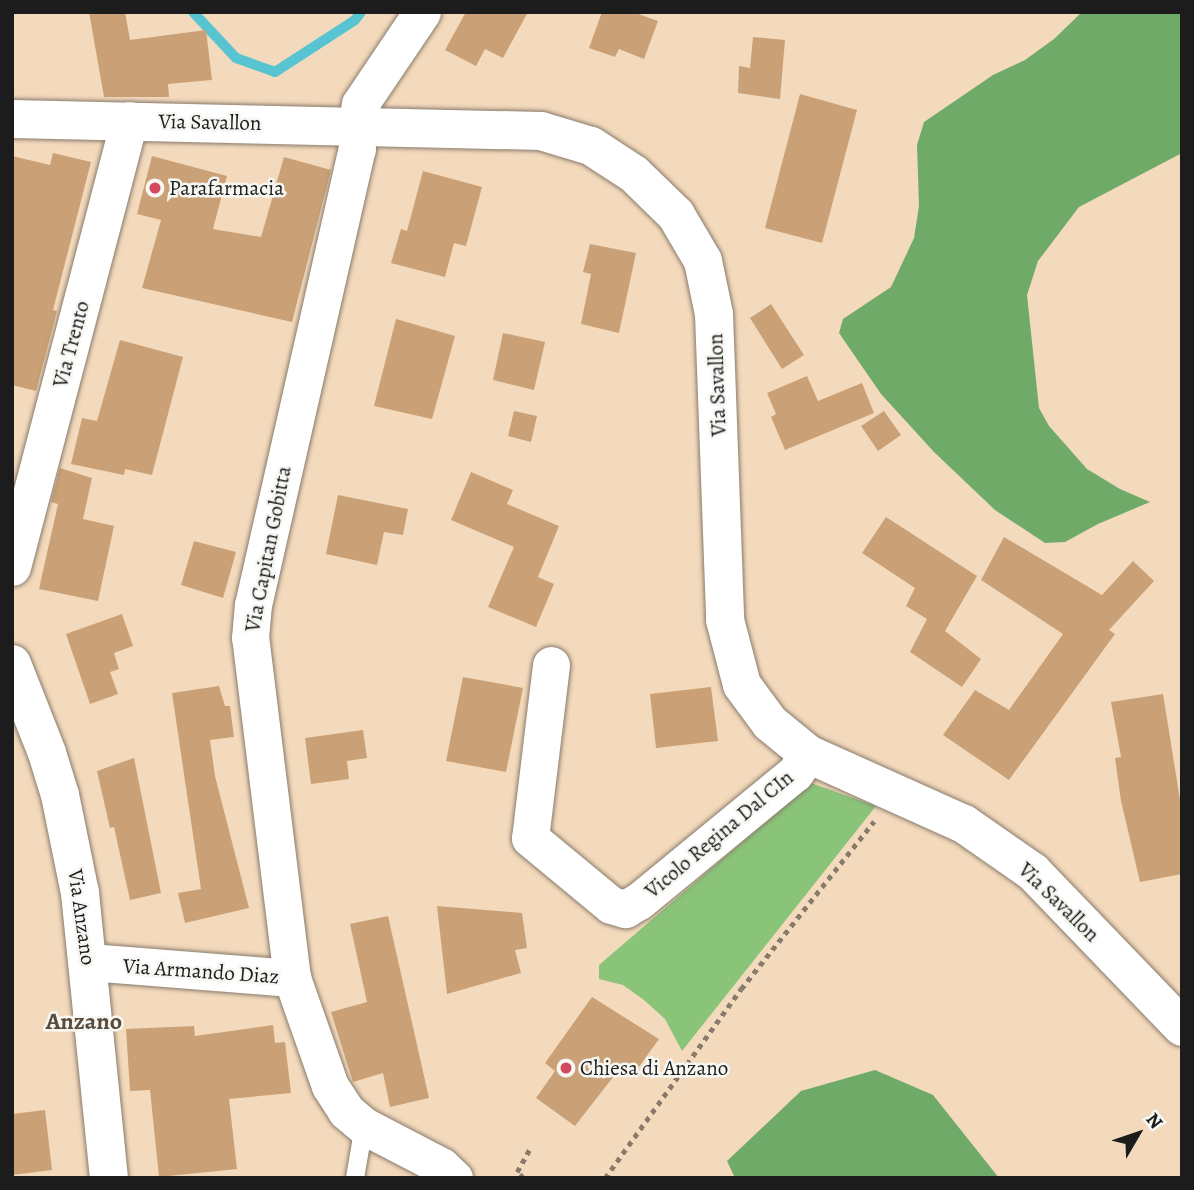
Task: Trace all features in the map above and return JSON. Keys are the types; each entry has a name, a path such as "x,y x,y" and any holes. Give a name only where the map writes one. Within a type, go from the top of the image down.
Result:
{"main road":[{"name":"Via Savallon","path":"12,119 541,131 591,146 635,174 676,215 703,261 714,314 726,620 742,685 769,723 808,754 964,824 1033,872 1182,1027"},
{"name":"Via Anzano","path":"12,664 33,714 60,794 80,893 109,1178"}],"street":[{"name":"Via Capitan Gobitta","path":"292,978 250,638 253,605 357,149 356,125 360,104 422,12"},
{"name":"Via Trento","path":"12,567 129,120"},
{"name":"Vicolo Regina Dal CIn","path":"551,665 530,838 611,905 625,909 639,901 795,773 808,754"},
{"name":"Via Armando Diaz","path":"89,962 292,978 330,1086 346,1111 364,1126 441,1166 454,1178"}],"lane":[{"path":"355,1178 364,1126"}],"path":[{"path":"605,1178 741,989 895,795"},
{"path":"523,1178 517,1172 531,1147"}],"green space":[{"path":"1082,12 1182,12 1182,153 1079,207 1038,261 1027,295 1039,408 1049,426 1087,469 1120,489 1150,502 1098,524 1065,542 1045,543 995,510 934,452 881,394 839,333 843,319 891,287 914,238 919,206 917,145 924,122 993,75 1025,60 1054,39"},
{"path":"811,783 876,806 682,1051 665,1019 623,985 599,979 599,965"},
{"path":"875,1070 933,1095 999,1178 735,1178 727,1161 801,1091"}],"building":[{"path":"89,12 125,12 130,40 206,30 212,80 168,84 169,97 104,97"},
{"path":"466,12 528,12 503,58 485,49 476,66 445,50"},
{"path":"602,12 633,12 658,21 644,59 619,49 615,57 589,48"},
{"path":"753,37 785,40 780,99 738,93 739,66 750,68"},
{"path":"800,94 857,110 822,243 765,228"},
{"path":"53,153 91,162 53,310 57,311 36,391 12,385 12,156 50,165"},
{"path":"152,156 227,176 213,229 261,237 284,157 331,170 292,322 142,288 161,220 137,214"},
{"path":"423,171 482,187 466,246 454,243 445,277 391,263 401,229 407,231"},
{"path":"590,244 636,253 619,333 581,324 591,274 583,272"},
{"path":"771,304 804,355 782,369 750,318"},
{"path":"396,319 455,336 432,419 374,406"},
{"path":"503,333 545,342 534,390 493,380"},
{"path":"120,340 183,357 152,475 125,469 124,475 71,464 82,418 97,421"},
{"path":"807,376 818,401 862,383 874,413 785,450 771,417 776,414 767,393"},
{"path":"514,411 537,416 531,442 508,436"},
{"path":"884,411 901,435 878,451 861,426"},
{"path":"60,468 92,478 83,519 114,526 98,601 39,589 58,504 51,502"},
{"path":"471,472 513,490 507,504 559,526 538,577 554,584 536,627 488,607 514,547 451,520"},
{"path":"338,495 408,509 403,535 384,532 377,565 326,554"},
{"path":"886,517 977,576 945,631 981,659 962,687 910,652 927,619 906,606 915,588 862,553"},
{"path":"1004,537 1102,595 1133,561 1154,581 1109,630 1115,634 1009,780 943,735 975,690 1009,710 1063,634 981,580"},
{"path":"194,541 236,552 223,598 181,585"},
{"path":"122,614 133,646 114,653 119,669 110,672 118,694 90,704 66,634"},
{"path":"463,677 523,688 506,772 446,761"},
{"path":"219,686 225,706 230,706 234,737 210,740 215,776 249,908 185,923 178,893 201,889 172,693"},
{"path":"711,687 718,741 656,748 650,694"},
{"path":"1163,694 1182,812 1182,874 1140,882 1121,801 1115,758 1121,757 1111,702"},
{"path":"363,730 367,758 347,761 349,779 311,784 305,738"},
{"path":"134,758 161,893 130,900 114,827 110,828 97,771"},
{"path":"437,906 522,913 527,948 515,950 521,973 447,994"},
{"path":"388,916 429,1098 390,1107 383,1073 353,1082 331,1012 367,1002 350,924"},
{"path":"592,997 659,1039 636,1071 624,1063 575,1126 536,1098 555,1071 545,1063"},
{"path":"273,1025 275,1043 285,1042 291,1093 229,1099 237,1169 159,1177 150,1090 130,1091 126,1029 194,1026 195,1036"},
{"path":"45,1110 52,1170 12,1175 12,1114"}],"waterway":[{"path":"193,12 236,58 275,72 355,20 361,12"}],"place":[{"name":"Parafarmacia","path":"155,188"},
{"name":"Chiesa di Anzano","path":"566,1068"}],"district":[{"name":"Anzano","path":"84,1022"}]}
